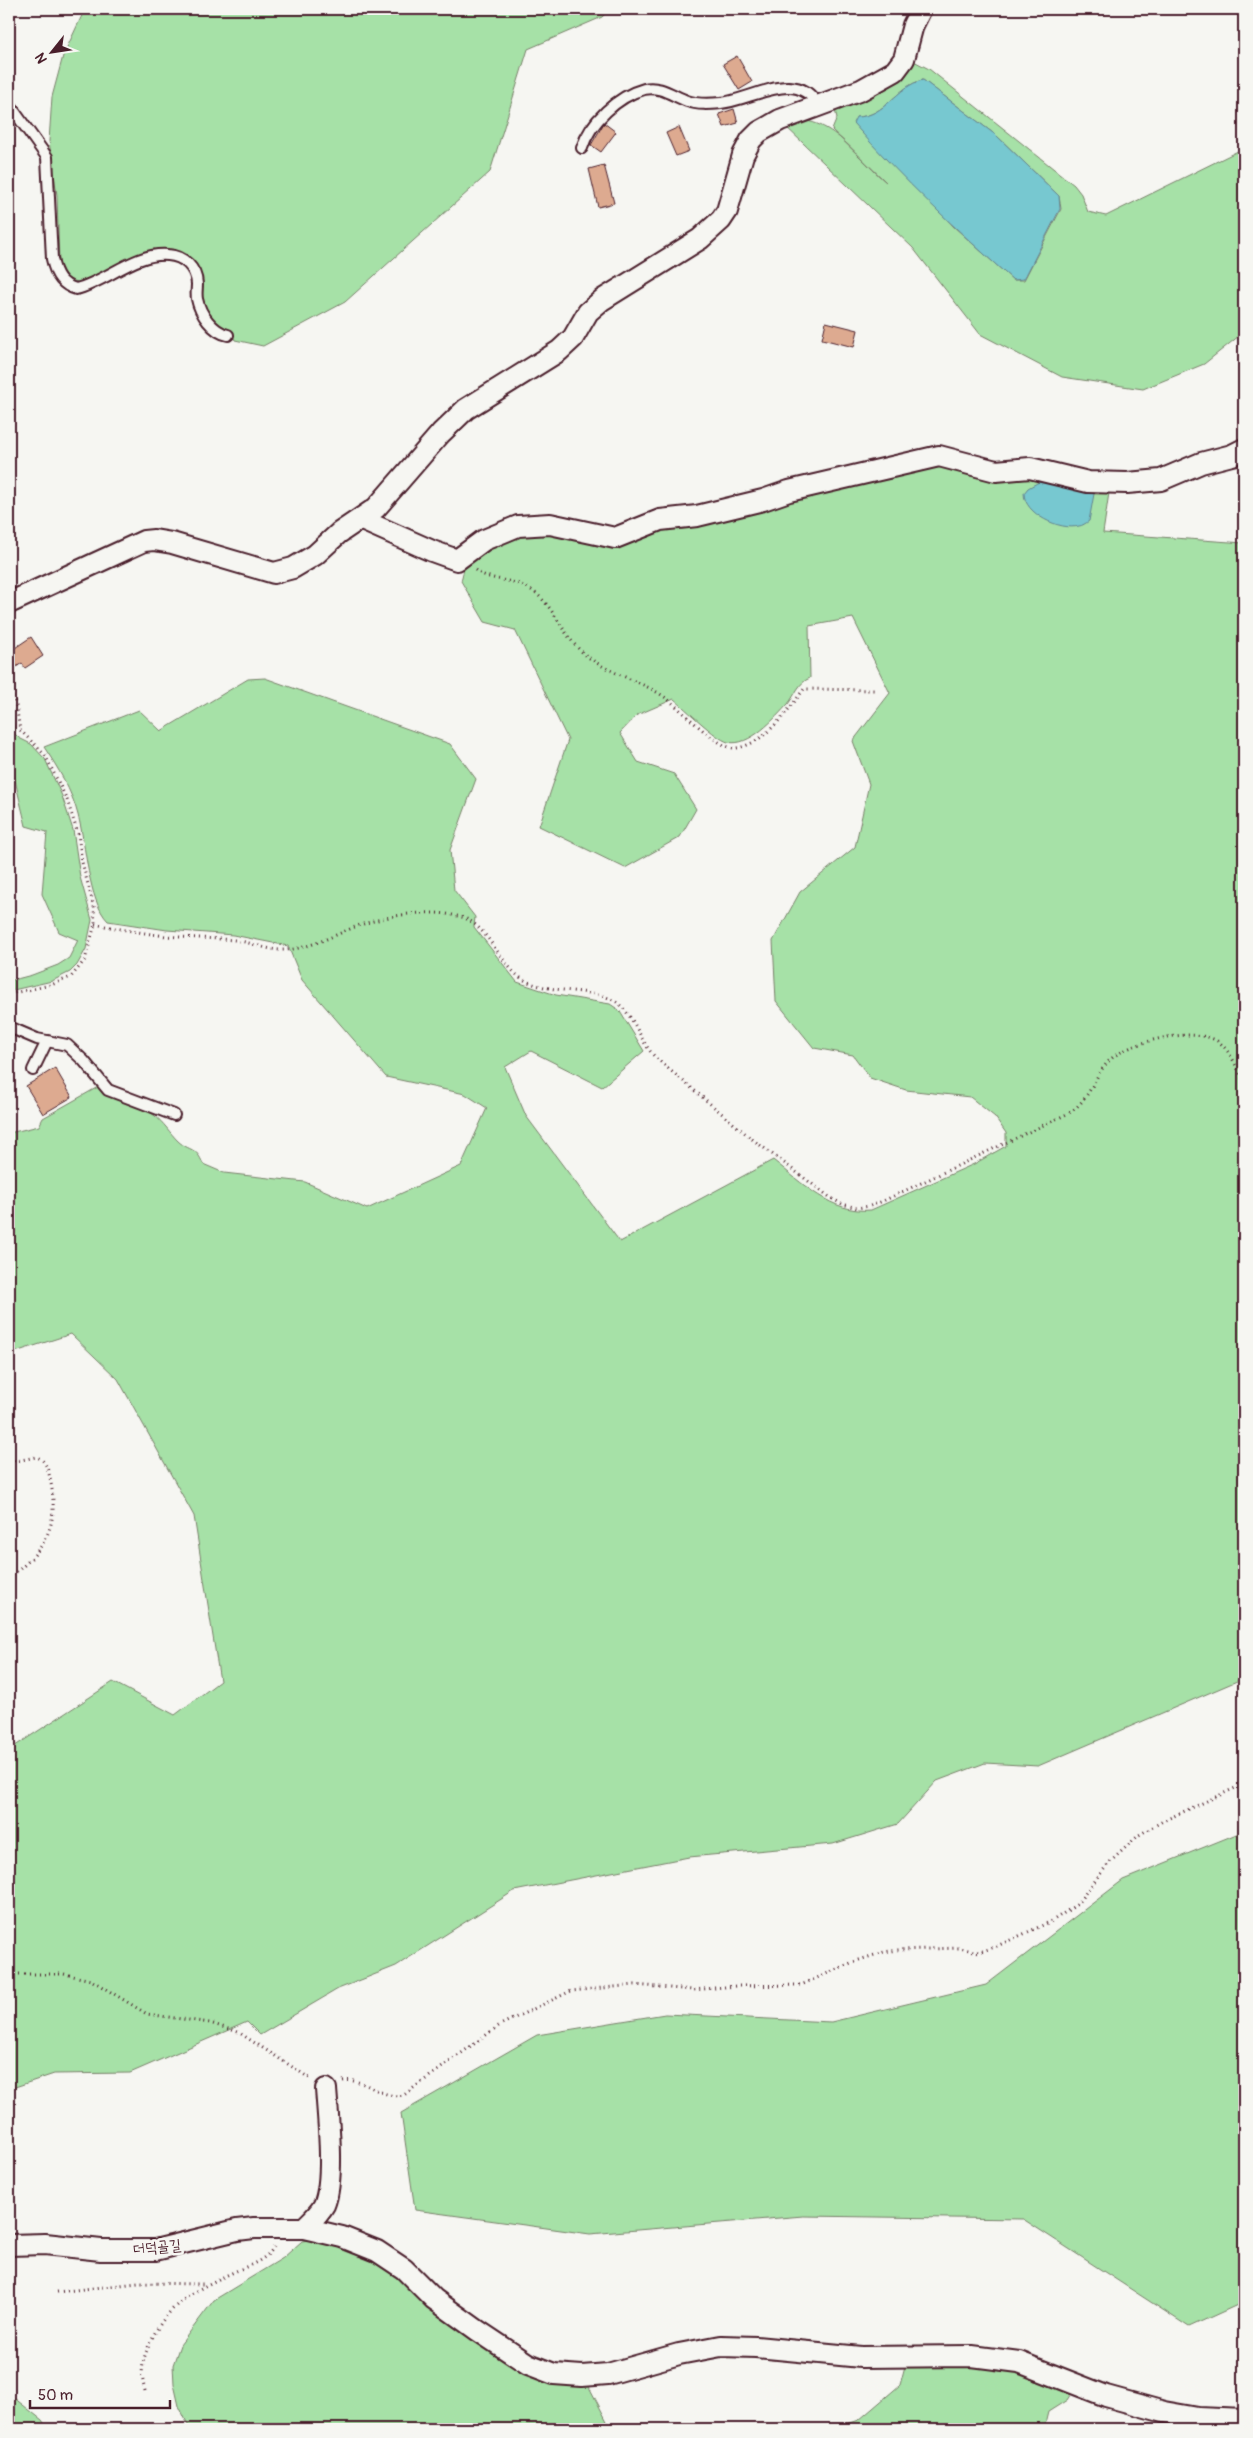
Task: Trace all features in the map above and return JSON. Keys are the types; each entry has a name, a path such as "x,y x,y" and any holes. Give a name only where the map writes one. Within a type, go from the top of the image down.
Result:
{"street":[{"path":"9,603 137,543 154,540 172,543 265,571 283,572 305,562 340,533 362,520 376,508 441,433 466,409 559,351 573,338 588,312 602,300 700,239 721,220 727,211 742,155 751,140 759,132 780,120 873,85 900,66 913,25 921,9"},
{"path":"362,520 457,560 484,540 518,526 550,524 615,538 660,520 697,516 763,500 789,491 939,456 996,470 1030,468 1088,482 1127,483 1161,480 1200,463 1232,455 1244,449"},
{"path":"304,2228 319,2212 327,2192 329,2165 326,2089"},
{"name":"더덕골길","path":"9,2245 45,2244 100,2250 155,2250 237,2230 304,2228 342,2237 377,2251 404,2269 434,2299 513,2355 540,2369 560,2375 608,2374 679,2354 721,2346 756,2347 861,2358 972,2356 1019,2362 1106,2396 1164,2412 1198,2418 1244,2420"}],"lane":[{"path":"582,148 589,131 608,111 632,94 652,88 662,90 688,102 714,104 745,99 774,88 793,87 807,92 818,106"},
{"path":"9,104 47,157 52,259 62,283 76,289 92,284 148,257 167,254 177,256 184,260 194,272 198,302 205,317 218,331 228,335"},
{"path":"9,1027 37,1039 67,1045 74,1050 108,1090 174,1115"},
{"path":"33,1070 47,1041"}],"path":[{"path":"457,560 484,576 527,587 544,602 582,652 594,660 656,690 716,740 730,748 737,748 748,743 769,730 804,689 876,690"},
{"path":"9,687 16,705 20,730 45,755 67,800 78,834 82,862 94,907 96,924 85,960 71,977 51,985 9,994"},
{"path":"96,924 167,936 234,940 269,949 285,950 308,946 360,926 392,917 441,914 461,917 482,932 509,966 525,980 551,989 595,995 615,1002 625,1011 647,1049 658,1059 792,1170 831,1198 849,1206 870,1206 884,1201 1069,1112 1078,1107 1090,1093 1112,1058 1122,1052 1160,1039 1193,1035 1219,1042 1229,1054 1244,1082"},
{"path":"9,1460 16,1462 36,1458 44,1462 50,1476 55,1513 51,1527 41,1546 9,1578"},
{"path":"9,1974 64,1974 91,1980 147,2014 225,2027 238,2032 326,2089 344,2080 350,2080 383,2094 404,2095 500,2026 571,1991 635,1985 693,1990 736,1986 801,1985 853,1962 884,1952 959,1948 979,1952 1035,1930 1064,1915 1084,1897 1118,1853 1139,1835 1162,1821 1244,1784"},
{"path":"145,2391 141,2367 153,2336 180,2301 208,2284 267,2256 284,2228"},
{"path":"57,2292 114,2284 208,2284"}],"green space":[{"path":"85,9 610,9 602,17 528,49 490,172 345,302 263,346 235,340 232,334 223,332 203,309 200,286 176,252 82,283 70,280 65,275 59,263 57,195 49,141 52,97 63,56"},
{"path":"908,58 929,69 1074,185 1081,194 1088,212 1106,216 1244,148 1244,332 1204,364 1143,389 1062,377 980,334 913,248 782,123 798,120 813,123 827,129 843,140 832,130 837,118 835,110 839,104","holes":["923,80 997,136 1059,196 1061,209 1024,280 1013,280 953,226 856,117 866,116 875,112 905,88"]},
{"path":"934,462 1110,486 1103,533 1244,543 1244,1678 1038,1766 985,1763 937,1781 898,1824 833,1844 689,1857 514,1891 396,1966 338,1989 260,2035 247,2022 130,2073 54,2074 9,2089 9,1750 113,1682 175,1715 220,1681 194,1516 118,1379 71,1334 9,1354 9,1133 39,1126 43,1118 98,1087 111,1096 154,1115 178,1141 198,1154 203,1164 224,1173 305,1182 367,1209 461,1166 487,1108 465,1094 386,1077 302,980 288,946 233,935 167,930 108,921 101,912 96,900 88,871 81,827 72,797 44,747 139,710 161,731 248,679 265,678 450,744 476,779 450,850 454,890 475,917 474,927 517,982 556,995 610,1004 619,1010 644,1051 602,1087 531,1051 505,1067 526,1116 620,1242 773,1160 806,1187 830,1202 857,1210 871,1210 974,1164 1006,1146 1006,1133 995,1117 970,1097 906,1090 870,1078 853,1055 814,1048 776,1001 773,941 800,892 855,847 869,784 853,741 890,693 853,618 809,626 810,678 800,686 788,704 769,723 745,740 736,743 723,740 674,699 637,715 620,733 638,762 674,774 696,809 680,837 625,868 539,826 568,740 515,630 485,622 461,581 464,569 471,557 507,534 579,534 655,527","holes":["1039,482 1058,487 1089,521"]},
{"path":"12,709 15,734 31,744 45,759 62,796 73,830 80,877 92,920 86,949 77,965 70,972 52,981 9,991 9,981 32,975 58,965 69,958 78,940 59,932 42,894 47,832 26,826 12,766 8,733"},
{"path":"1244,1831 1244,2302 1189,2327 1023,2219 803,2216 590,2234 415,2210 401,2113 537,2035 665,2014 831,2022 986,1985 1123,1880"},
{"path":"315,2239 336,2244 375,2259 502,2355 587,2383 610,2427 649,2427 652,2429 190,2429 179,2406 174,2384 173,2365 180,2345 214,2300 283,2258 302,2241"},
{"path":"937,2364 1019,2368 1074,2389 1067,2400 1048,2412 1045,2424 1047,2429 833,2429 859,2420 900,2385 905,2366"},
{"path":"9,2394 42,2420 48,2429 9,2429"}],"water":[{"path":"923,80 997,136 1059,196 1060,209 1024,279 1013,280 971,242 910,184 853,123 856,117 866,116 875,112 905,88"},
{"path":"1039,482 1092,491 1094,494 1089,521 1080,526 1062,526 1036,514 1026,501 1024,493 1028,488"}],"building":[{"path":"737,56 752,82 739,90 723,64"},
{"path":"734,109 738,123 724,127 719,114"},
{"path":"604,123 616,132 601,152 591,145"},
{"path":"679,127 689,151 676,156 666,133"},
{"path":"604,165 614,203 598,207 589,169"},
{"path":"826,322 858,330 854,347 822,339"},
{"path":"31,637 43,656 25,668 22,663 9,672 9,652"},
{"path":"55,1068 72,1097 43,1114 26,1086"}]}
